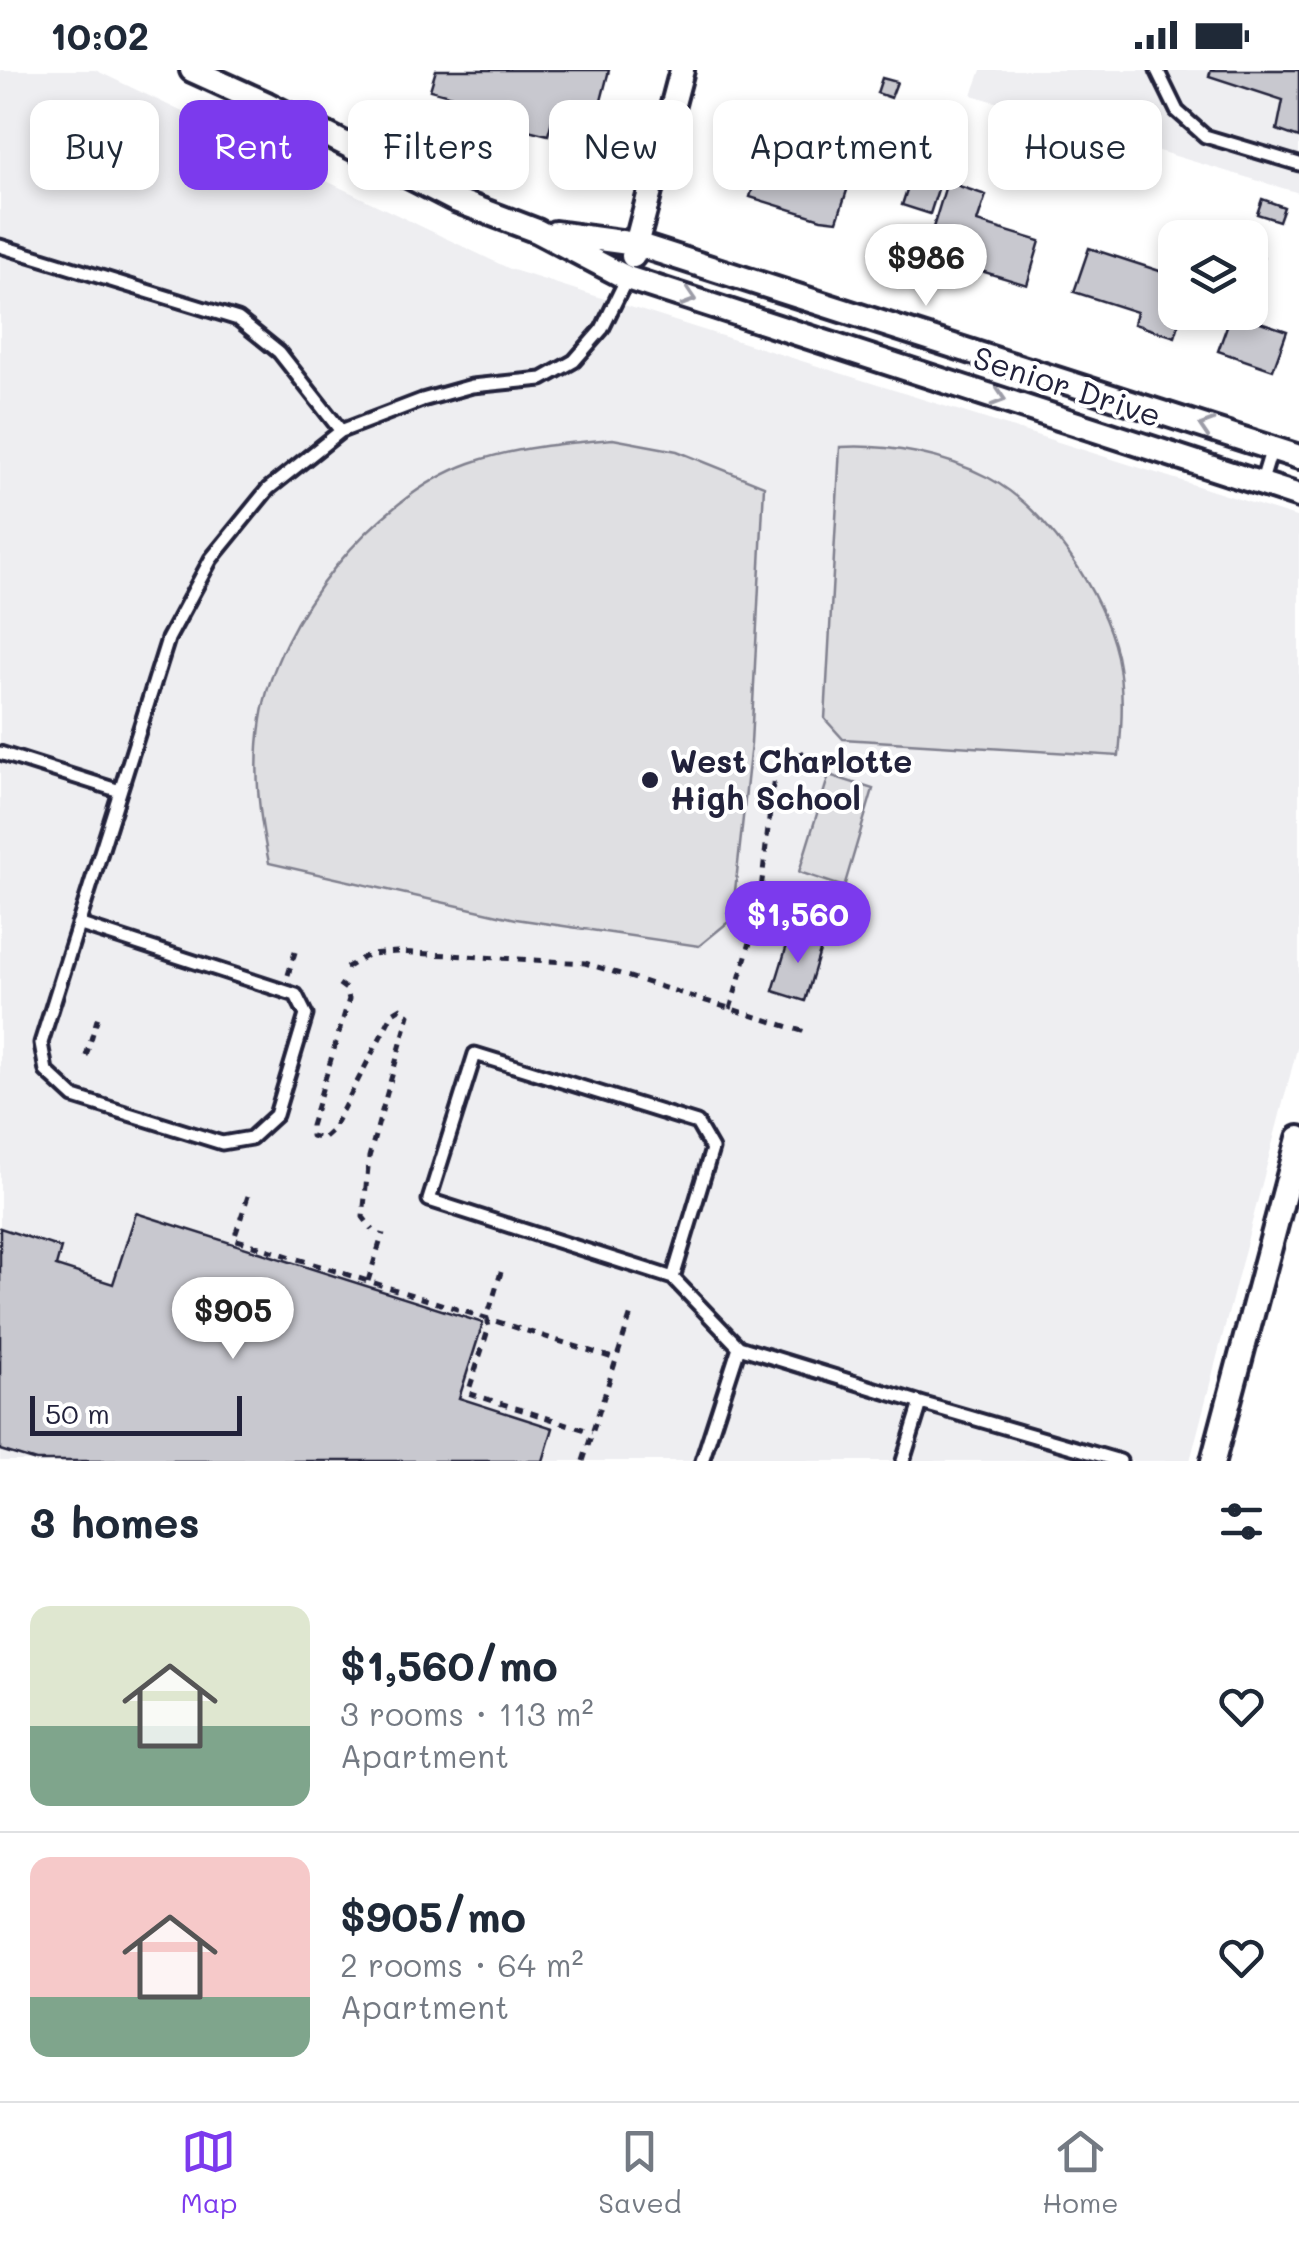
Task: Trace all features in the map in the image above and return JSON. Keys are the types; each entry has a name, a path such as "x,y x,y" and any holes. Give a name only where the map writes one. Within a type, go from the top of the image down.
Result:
{"street":[{"name":"Senior Drive","path":"192,70 455,200 537,231 627,278 1299,496"},
{"path":"627,278 682,70"},
{"name":"Senior Drive","path":"537,231 636,244 1299,457"},
{"path":"1213,1461 1299,1138"}],"lane":[{"path":"1157,70 1177,111 1205,136 1299,164"},
{"path":"0,246 238,319 279,352 341,431"},
{"path":"78,924 296,995 306,1015 276,1116 251,1138 222,1143 74,1097 46,1071 41,1043 78,924 168,639 211,559 268,489 341,431 422,400 472,386 542,378 574,361 602,328 627,278"},
{"path":"1261,484 1272,448"},
{"path":"0,753 120,791"},
{"path":"672,1278 712,1149 697,1123 475,1054 429,1200 672,1278 739,1347 1120,1461"},
{"path":"702,1461 739,1347"},
{"path":"903,1461 921,1403"}],"path":[{"path":"730,1008 758,916 774,767 810,750"},
{"path":"346,968 368,954 397,952 585,963 805,1032"},
{"path":"339,984 346,989 349,1000 311,1126 316,1138 322,1139 332,1130 393,1013 401,1008 409,1014 369,1157 363,1218 373,1230"},
{"path":"86,1056 99,1013"},
{"path":"248,1196 234,1239 616,1360"},
{"path":"368,1282 383,1233"},
{"path":"501,1272 487,1318 489,1328 468,1393 592,1432"},
{"path":"583,1461 631,1314"}],"shaded area":[{"name":"West Charlotte High School","path":"0,70 95,70 158,100 30,100 30,190 159,190 159,101 179,110 179,190 328,190 328,182 510,269 1299,518 1299,1041 1190,1461 0,1461"},
{"path":"981,70 1299,70 1299,193 1162,152 1162,100 989,100 972,95"},
{"path":"613,439 677,451 764,486 751,744 732,919 699,946 516,919 269,863 258,792 261,719 270,681 287,642 336,567 399,503 470,463 523,449"},
{"path":"840,447 916,453 972,470 1011,492 1051,531 1086,580 1110,632 1121,681 1119,756 843,739 825,719"},
{"path":"829,775 873,789 844,887 799,872"}],"building":[{"path":"436,70 609,70 601,100 549,100 548,135 529,130 529,100 467,100 430,90"},
{"path":"1211,70 1299,70 1299,138 1277,130 1283,100 1209,76"},
{"path":"882,78 897,82 891,98 877,93"},
{"path":"968,189 986,195 977,222 1040,241 1027,285 925,254 945,190"},
{"path":"752,190 847,190 837,221 750,197"},
{"path":"907,190 938,190 930,214 902,205"},
{"path":"1262,199 1284,207 1279,221 1257,214"},
{"path":"1089,248 1158,270 1158,330 1177,330 1175,337 1134,324 1137,312 1074,292"},
{"path":"1268,325 1287,331 1273,370 1218,351 1226,330 1268,330"},
{"path":"791,932 823,941 805,1001 773,991"},
{"path":"136,1213 483,1323 459,1398 553,1428 543,1461 36,1461 0,1450 0,1228 61,1248 56,1266 113,1284"}],"place":[{"name":"West Charlotte High School","path":"650,780"}]}
